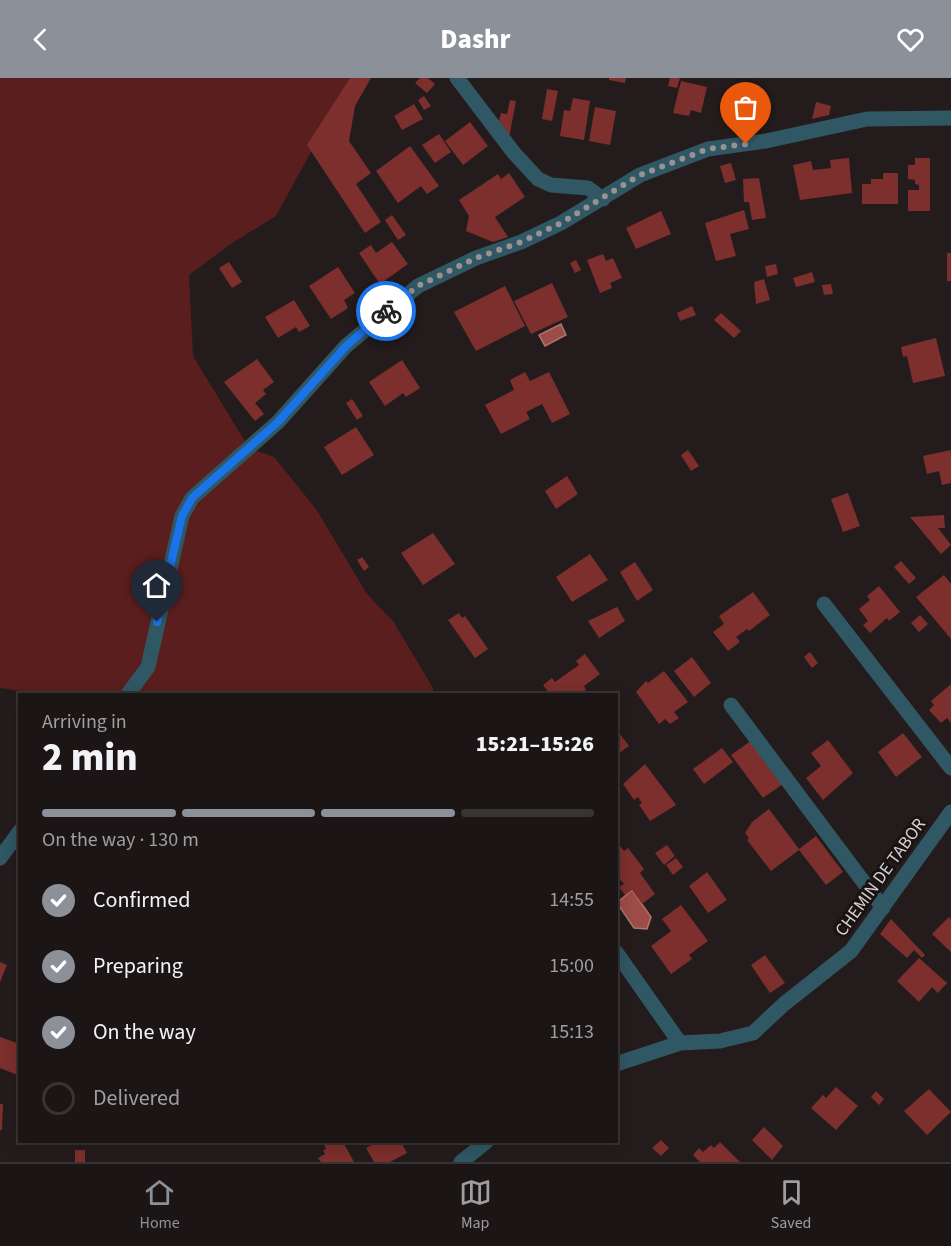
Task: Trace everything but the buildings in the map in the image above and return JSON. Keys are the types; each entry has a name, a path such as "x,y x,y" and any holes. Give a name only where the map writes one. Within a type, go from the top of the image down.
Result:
{"street":[{"path":"457,78 514,153 538,178 551,185 588,188 603,199"},
{"path":"129,693 148,667 182,516 192,498 278,422 346,346 418,286 476,258 531,238 603,199 640,175 708,149 765,141 867,119 951,118"},
{"path":"824,604 951,768"},
{"path":"731,705 883,908"},
{"name":"CHEMIN DE TABOR","path":"618,1063 680,1043 720,1041 753,1033 784,1004 851,951 951,812"},
{"path":"0,858 18,834"},
{"path":"618,955 680,1043"},
{"path":"461,1162 485,1143"}],"shaded area":[{"path":"0,78 351,78 276,216 232,243 189,275 193,356 249,448 274,457 316,509 367,594 393,621 433,688 433,693 33,693 0,688"},
{"path":"561,324 566,335 545,346 539,335"},
{"path":"632,890 651,917 647,929 634,928 618,902"}],"way so far":[{"path":"386,311 418,286 476,258 521,242 561,223 640,175 708,149 746,144"}],"route":[{"path":"157,622 182,516 192,498 205,484 278,422 346,346 386,311"}]}
